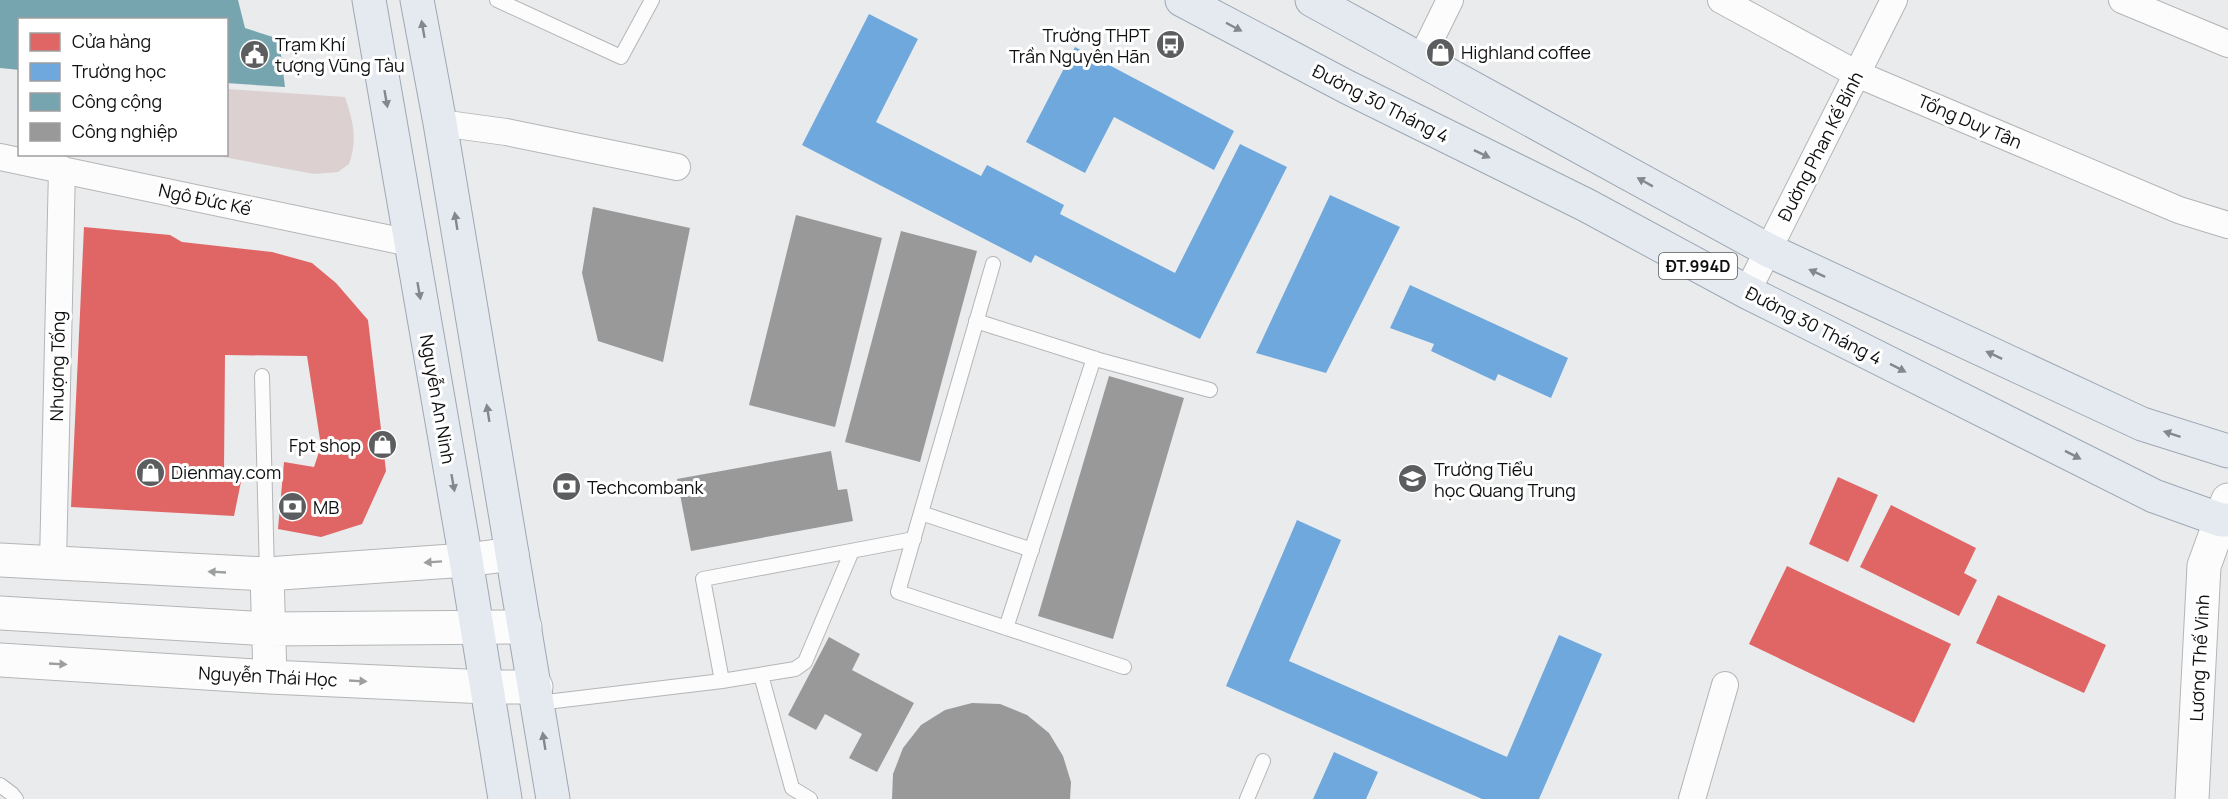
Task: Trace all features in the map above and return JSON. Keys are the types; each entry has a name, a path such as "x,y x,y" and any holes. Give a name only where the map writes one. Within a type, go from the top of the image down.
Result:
{"main road":[{"name":"Nguyễn An Ninh","path":"369,0 478,628 505,799"},
{"path":"417,0 440,123 553,799"},
{"name":"Đường 30 Tháng 4","path":"1182,0 1347,87 1586,205 1747,292 2154,496 2226,513"},
{"name":"ĐT.994D","path":"1312,0 1768,250 2142,424 2228,451"},
{"name":"Lương Thế Vinh","path":"2192,799 2204,566 2226,513"},
{"path":"0,560 267,574 466,560 512,554"},
{"path":"267,574 270,677"},
{"path":"0,613 269,629 525,627"},
{"name":"Nguyễn Thái Học","path":"0,660 270,677 487,687 537,695"}],"street":[{"path":"1421,59 1450,0"},
{"name":"Tống Duy Tân","path":"1721,0 1857,74 2180,210 2228,225"},
{"name":"Đường Phan Kế Bính","path":"1747,292 1894,0"},
{"path":"2122,0 2228,44"},
{"path":"440,123 506,132 677,166"},
{"name":"Ngô Đức Kế","path":"0,157 410,243"},
{"name":"Nhượng Tống","path":"53,562 62,169"},
{"path":"1692,799 1725,685"}],"lane":[{"path":"497,0 621,57 652,0"},
{"path":"993,264 898,592 1124,667"},
{"path":"976,321 1094,358 1210,390"},
{"path":"1006,628 1094,358"},
{"path":"262,376 267,574"},
{"path":"921,513 1032,550"},
{"path":"722,681 703,579 914,539"},
{"path":"537,695 722,681 795,669 805,662 852,551"},
{"path":"760,675 792,788 810,799"},
{"path":"1247,799 1263,761"},
{"path":"0,785 16,799"}],"shaded area":[{"path":"228,89 345,97 354,138 349,164 338,172 314,174 218,156 228,156"}],"building: Cửa hàng":[{"path":"84,227 170,235 182,242 272,252 312,263 336,283 368,320 386,471 362,524 321,537 278,529 284,462 314,467 321,446 307,356 225,355 224,469 243,472 234,516 71,507"},
{"path":"1838,477 1878,495 1848,562 1809,544"},
{"path":"1891,505 1976,548 1964,573 1977,580 1959,616 1860,567"},
{"path":"1787,566 1951,644 1914,723 1749,644"},
{"path":"1998,595 2106,645 2084,693 1976,643"}],"building: Trường học":[{"path":"869,14 918,39 876,122 981,176 987,165 1064,205 1060,214 1175,273 1240,144 1287,167 1200,339 1035,255 1031,263 802,145"},
{"path":"1075,47 1234,131 1214,170 1114,117 1085,173 1026,142"},
{"path":"1330,195 1400,227 1326,373 1256,353"},
{"path":"1410,285 1568,358 1551,398 1498,374 1495,381 1431,351 1434,344 1390,328"},
{"path":"1297,520 1341,540 1289,661 1507,757 1559,635 1602,654 1539,799 1482,799 1226,686"},
{"path":"1334,752 1378,772 1366,799 1313,799"}],"building: Công cộng":[{"name":"Trạm Khí tượng Vũng Tàu","path":"0,0 238,0 245,28 279,39 285,87 228,83 228,18 18,18 18,70 0,68"}],"building: Công nghiệp":[{"path":"593,207 690,228 663,362 598,341 582,273"},
{"path":"796,215 882,238 835,427 749,405"},
{"path":"901,231 977,251 920,462 845,442"},
{"path":"1109,376 1184,398 1113,639 1038,616"},
{"path":"831,451 838,490 847,489 853,521 691,551 677,479"},
{"path":"829,637 860,654 852,670 914,703 877,772 849,758 862,734 825,714 816,730 788,715"},
{"path":"972,703 1000,704 1027,715 1049,733 1063,756 1071,782 1070,799 892,799 893,774 903,748 921,725 945,710"}],"place":[{"name":"Trường THPT Trần Nguyên Hãn","path":"1171,45"},
{"name":"Highland coffee","path":"1440,52"},
{"name":"Trạm Khí tượng Vũng Tàu","path":"254,54"},
{"name":"Fpt shop","path":"382,445"},
{"name":"Dienmay.com","path":"150,472"},
{"name":"Trường Tiểu học Quang Trung","path":"1413,479"},
{"name":"Techcombank","path":"566,487"},
{"name":"MB","path":"292,507"}]}
